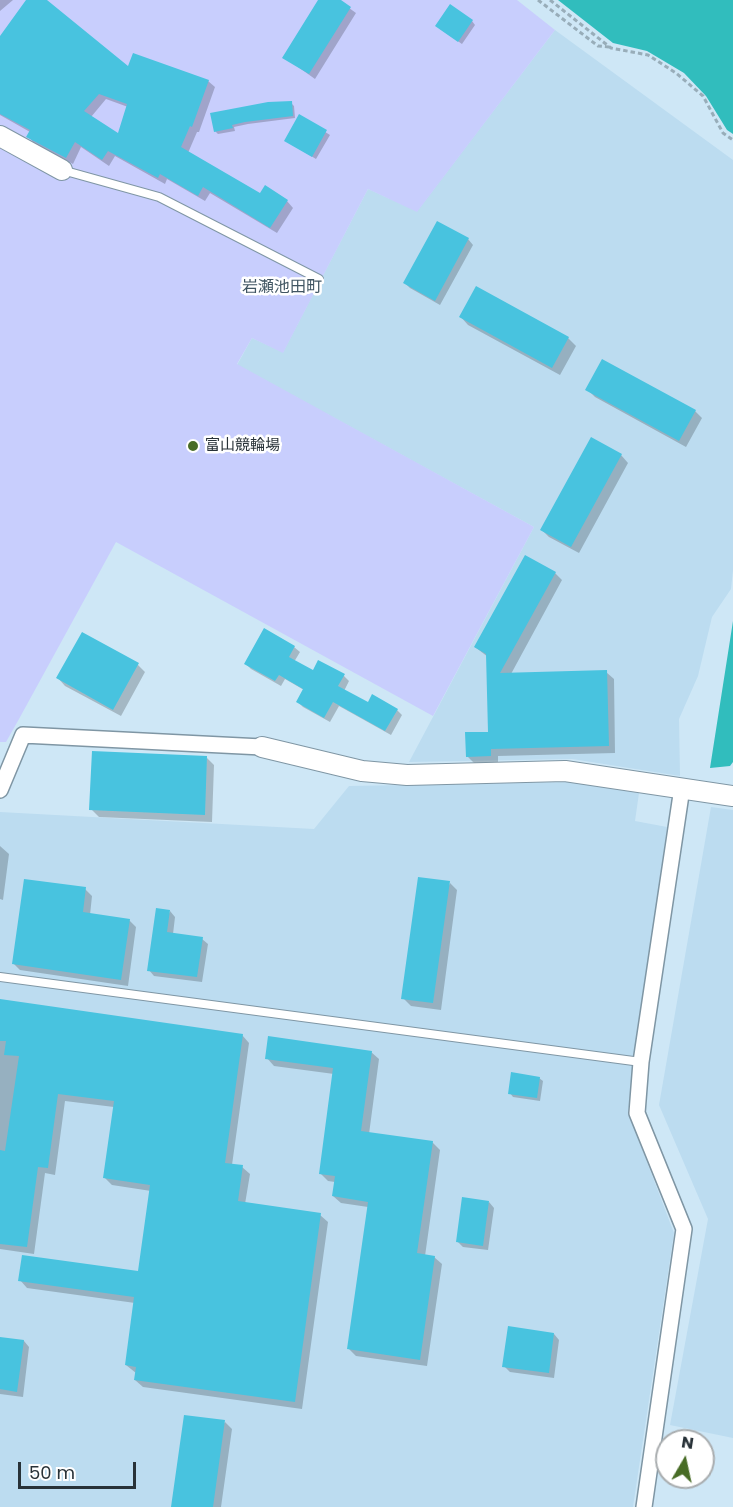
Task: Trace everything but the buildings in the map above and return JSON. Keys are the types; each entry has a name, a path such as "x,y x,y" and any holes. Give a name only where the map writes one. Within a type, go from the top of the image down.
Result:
{"street":[{"path":"0,136 62,170"},
{"path":"0,790 23,735 262,747 362,771 407,775 565,771 733,796"},
{"path":"644,1507 684,1229 637,1113 641,1062 682,788"}],"lane":[{"path":"62,170 159,197 319,279"},
{"path":"0,977 641,1062"}],"path":[{"path":"538,0 598,46 648,56 676,73 703,96 723,133 733,140"},
{"path":"550,0 611,48"}],"shaded area":[{"name":"富山競輪場","path":"0,0 517,0 555,30 417,212 368,189 283,353 252,338 237,364 534,527 433,716 116,542 6,742 0,742"},
{"path":"558,0 733,0 733,134 727,130 706,96 684,73 647,51 613,43"},
{"path":"555,30 733,160 733,570 731,589 712,617 698,676 679,719 680,776 572,759 409,762 534,527 237,365 252,338 283,352 368,189 417,211"},
{"path":"733,621 733,762 730,766 710,768"},
{"path":"570,782 639,793 635,821 667,827 628,1112 674,1233 633,1507 0,1507 0,812 314,829 349,786"},
{"path":"711,807 733,810 733,1438 715,1434 715,1429 689,1429 670,1425 708,1219 659,1105"}],"place":[{"name":"富山競輪場","path":"193,446"}],"district":[{"name":"岩瀬池田町","path":"282,288"}]}
